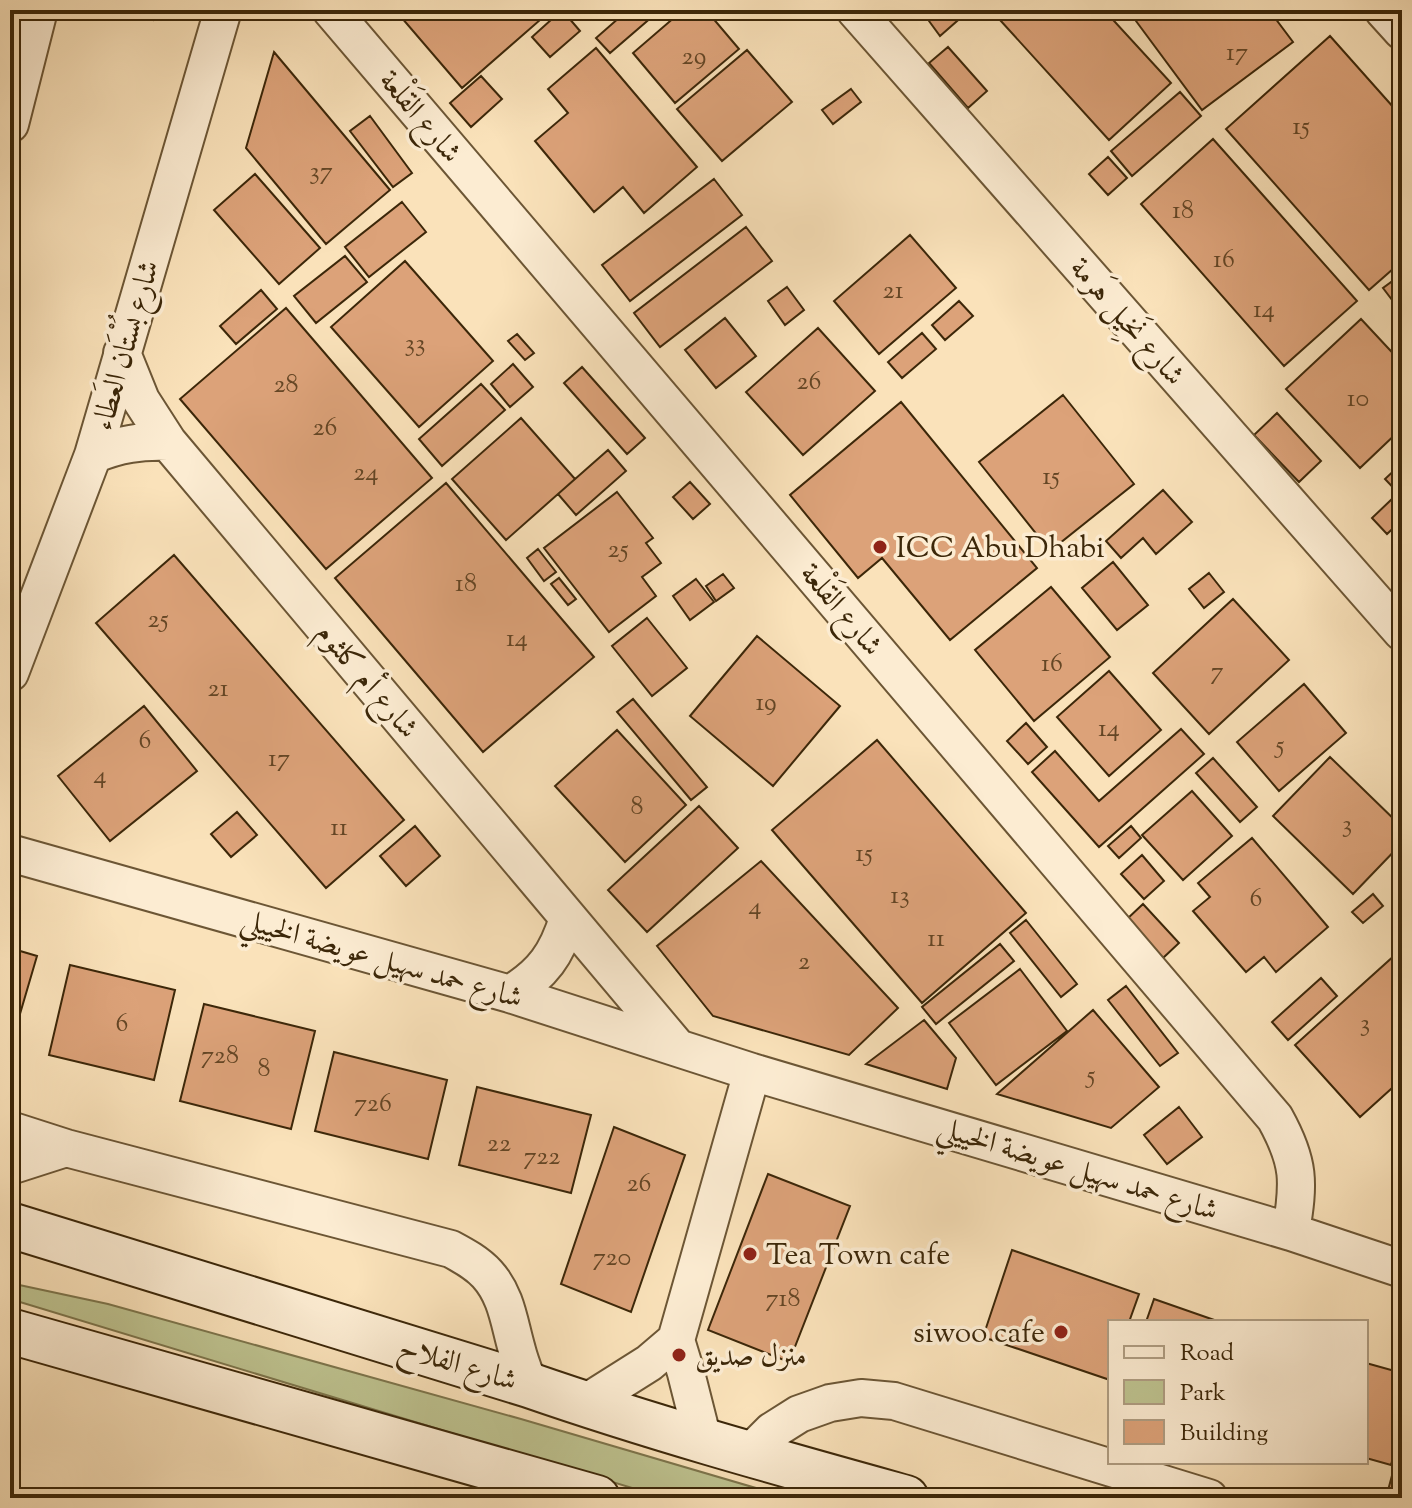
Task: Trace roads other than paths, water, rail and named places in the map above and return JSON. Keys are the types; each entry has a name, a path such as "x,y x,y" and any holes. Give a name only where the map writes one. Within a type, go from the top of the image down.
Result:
{"main road":[{"name":"شارع الفلاح","path":"10,1225 584,1404 906,1498"},
{"path":"10,1331 593,1497"}],"street":[{"path":"10,124 39,10"},
{"name":"شارع بُسْتَان العَطاء","path":"10,673 93,455 223,10"},
{"name":"شارع القَلْعة","path":"331,10 1275,1118 1289,1145 1297,1174 1291,1232"},
{"name":"شارع نَخِيل هَرمة","path":"855,10 1402,632"},
{"path":"1383,10 1402,31"},
{"name":"شارع أم كلثوم","path":"122,353 141,400 168,442 677,1047"},
{"path":"93,455 130,443 168,442"},
{"name":"شارع حمد سهيل عويضة الخييلي","path":"10,853 510,994 752,1072 1291,1232 1402,1269"},
{"path":"510,994 527,984 554,955 568,918"},
{"path":"703,1440 676,1340 752,1072"},
{"path":"10,1130 66,1148 451,1249 487,1275 500,1293 529,1385"},
{"path":"10,1166 66,1148"},
{"path":"584,1404 649,1363 676,1340"},
{"path":"749,1454 772,1431 799,1414 830,1403 861,1398 894,1401 1209,1498"}],"place":[{"name":"ICC Abu Dhabi","path":"880,547"},
{"name":"Tea Town cafe","path":"750,1254"},
{"name":"siwoo cafe","path":"1061,1332"},
{"name":"منزل صديق","path":"679,1355"}]}
